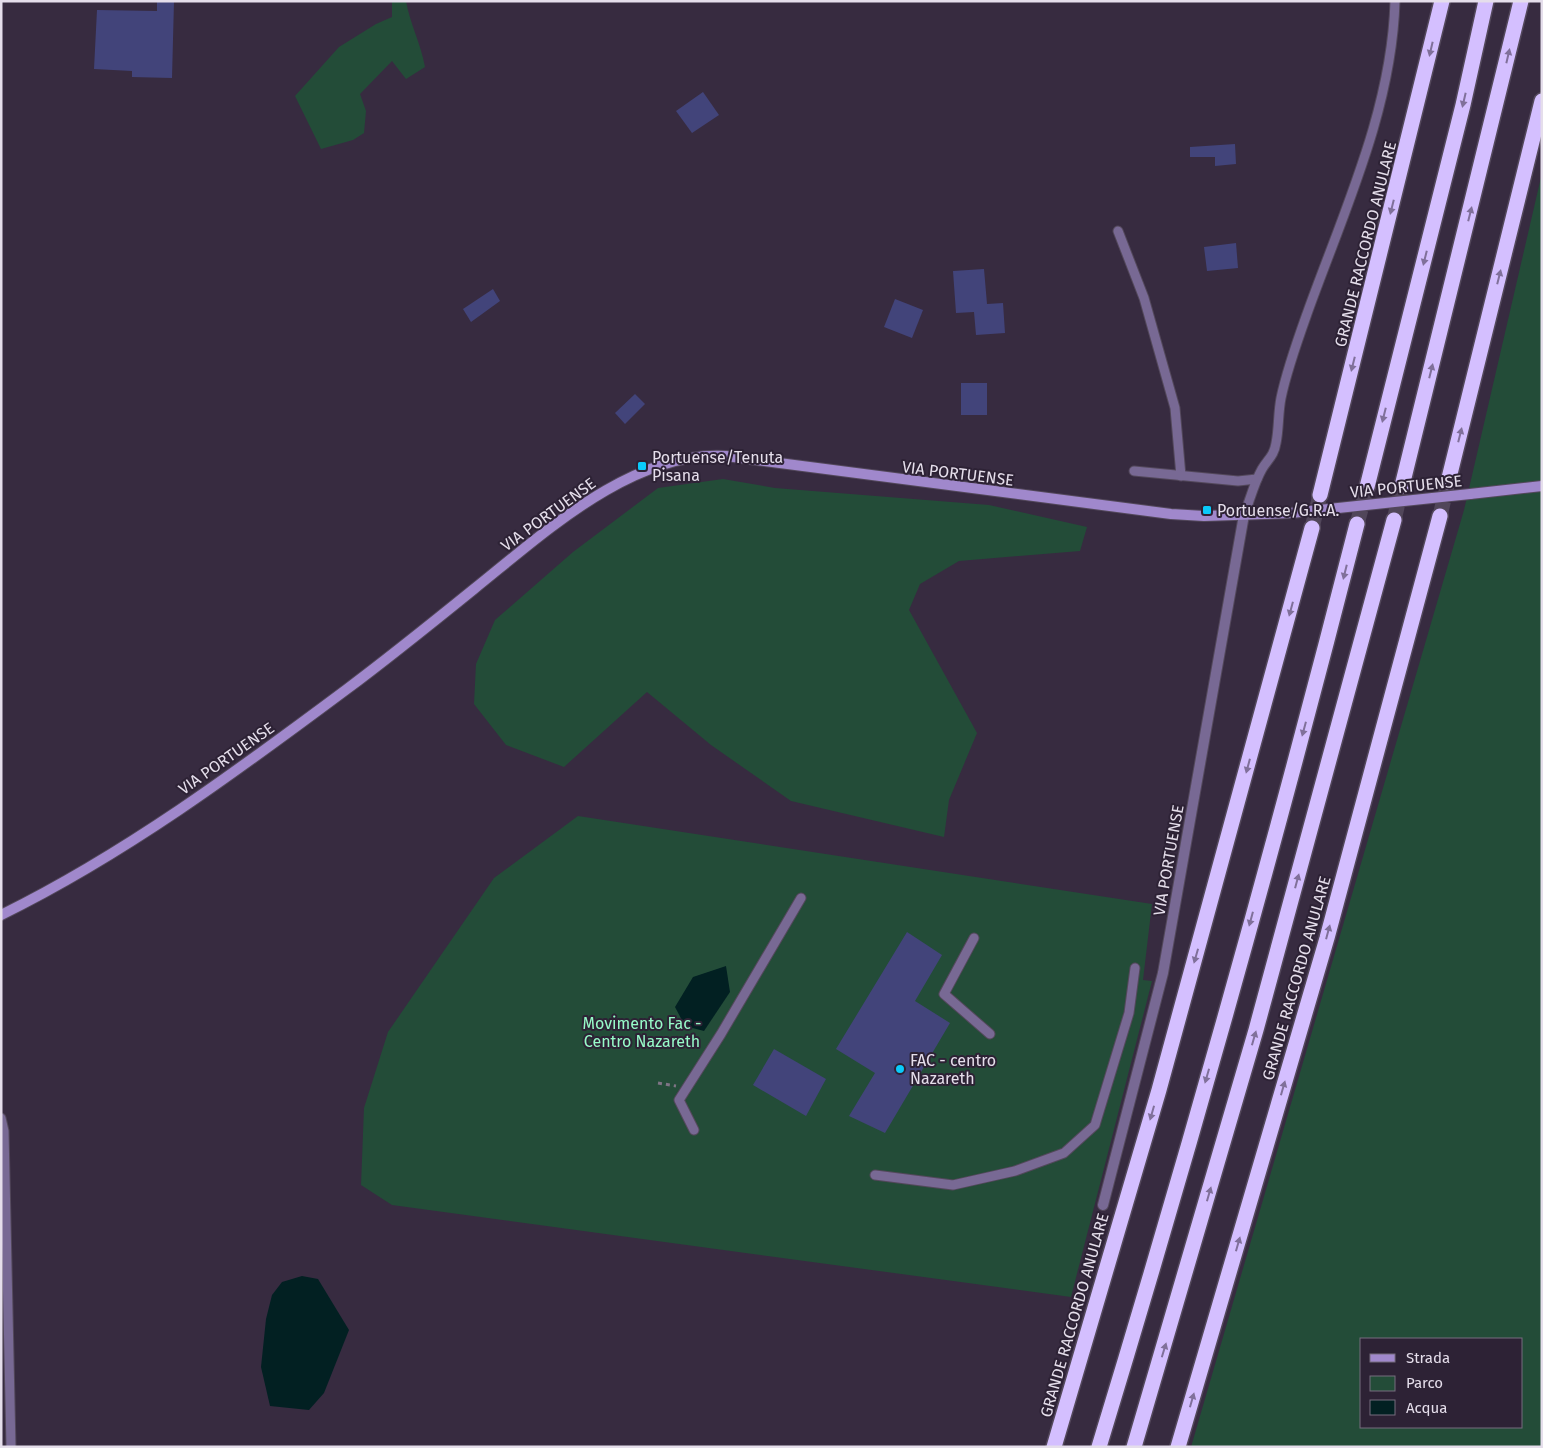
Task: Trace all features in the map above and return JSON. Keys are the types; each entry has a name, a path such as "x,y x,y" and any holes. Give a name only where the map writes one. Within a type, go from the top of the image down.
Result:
{"highway":[{"name":"GRANDE RACCORDO ANULARE","path":"1320,495 1442,1"},
{"path":"1367,487 1463,104 1486,1"},
{"path":"1402,486 1521,1"},
{"path":"1448,482 1542,100"},
{"name":"GRANDE RACCORDO ANULARE","path":"1178,1447 1327,938 1440,516"},
{"name":"GRANDE RACCORDO ANULARE","path":"1134,1447 1259,1020 1394,520"},
{"path":"1099,1447 1138,1320 1226,1012 1357,524"},
{"name":"GRANDE RACCORDO ANULARE","path":"1054,1447 1159,1090 1312,528"}],"main road":[{"name":"VIA PORTUENSE","path":"1,915 84,871 201,795 349,687 592,498 617,484 692,456 717,456 1138,511 1204,516 1291,513 1542,486"}],"street":[{"name":"VIA PORTUENSE","path":"1103,1205 1163,974 1244,515"}],"lane":[{"path":"1244,515 1257,479 1263,467 1271,460 1276,444 1284,388 1307,313 1353,189 1385,85 1394,23 1395,1"},
{"path":"1118,231 1144,298 1175,408 1182,476"},
{"path":"1134,471 1238,481 1257,479"},
{"path":"694,1130 679,1100 721,1034 800,898"},
{"path":"974,938 944,994 990,1034"},
{"path":"875,1175 953,1185 1015,1171 1064,1153 1096,1125 1129,1014 1135,968"},
{"path":"1,1118 4,1132 11,1447"}],"green space":[{"path":"392,1 406,1 425,67 406,79 392,61 360,94 366,111 364,133 353,140 321,149 295,96 339,47 376,24 392,17"},
{"path":"1542,173 1542,1447 1191,1447 1464,510"},
{"path":"723,479 775,488 989,505 1087,527 1080,551 959,561 920,584 909,610 977,733 949,800 944,837 791,801 711,745 647,692 564,767 506,745 474,704 476,664 495,620 573,552 658,488"},
{"name":"Movimento Fac - Centro Nazareth","path":"578,816 1152,904 1143,980 1152,981 1071,1297 392,1205 361,1185 364,1108 388,1032 494,878"}],"water":[{"path":"726,966 730,992 704,1031 685,1026 675,1007 693,977"},
{"path":"302,1276 318,1279 349,1330 324,1393 309,1410 270,1406 261,1367 266,1319 272,1295 282,1282"}],"building":[{"path":"157,1 174,1 172,78 132,77 132,71 94,69 97,10 157,11"},
{"path":"703,92 719,115 692,133 676,111"},
{"path":"1235,144 1236,164 1215,166 1215,157 1190,157 1190,147"},
{"path":"1236,243 1238,268 1207,271 1204,247"},
{"path":"984,269 987,304 1003,303 1005,333 976,335 974,312 956,313 953,271"},
{"path":"493,289 500,301 471,322 463,309"},
{"path":"895,299 923,310 912,338 884,327"},
{"path":"961,383 987,383 987,415 961,415"},
{"path":"635,394 645,404 625,424 615,413"},
{"path":"907,932 942,955 915,1001 950,1023 885,1133 849,1116 875,1073 836,1049"},
{"path":"774,1049 826,1079 806,1116 753,1085"}],"tunnel":[{"path":"1440,516 1448,482"},
{"path":"1394,520 1402,486"},
{"path":"1357,524 1367,487"},
{"path":"1312,528 1320,495"}],"place":[{"name":"Portuense/Tenuta Pisana","path":"642,466"},
{"name":"Portuense/G.R.A.","path":"1207,510"},
{"name":"FAC - centro Nazareth","path":"900,1069"}]}
